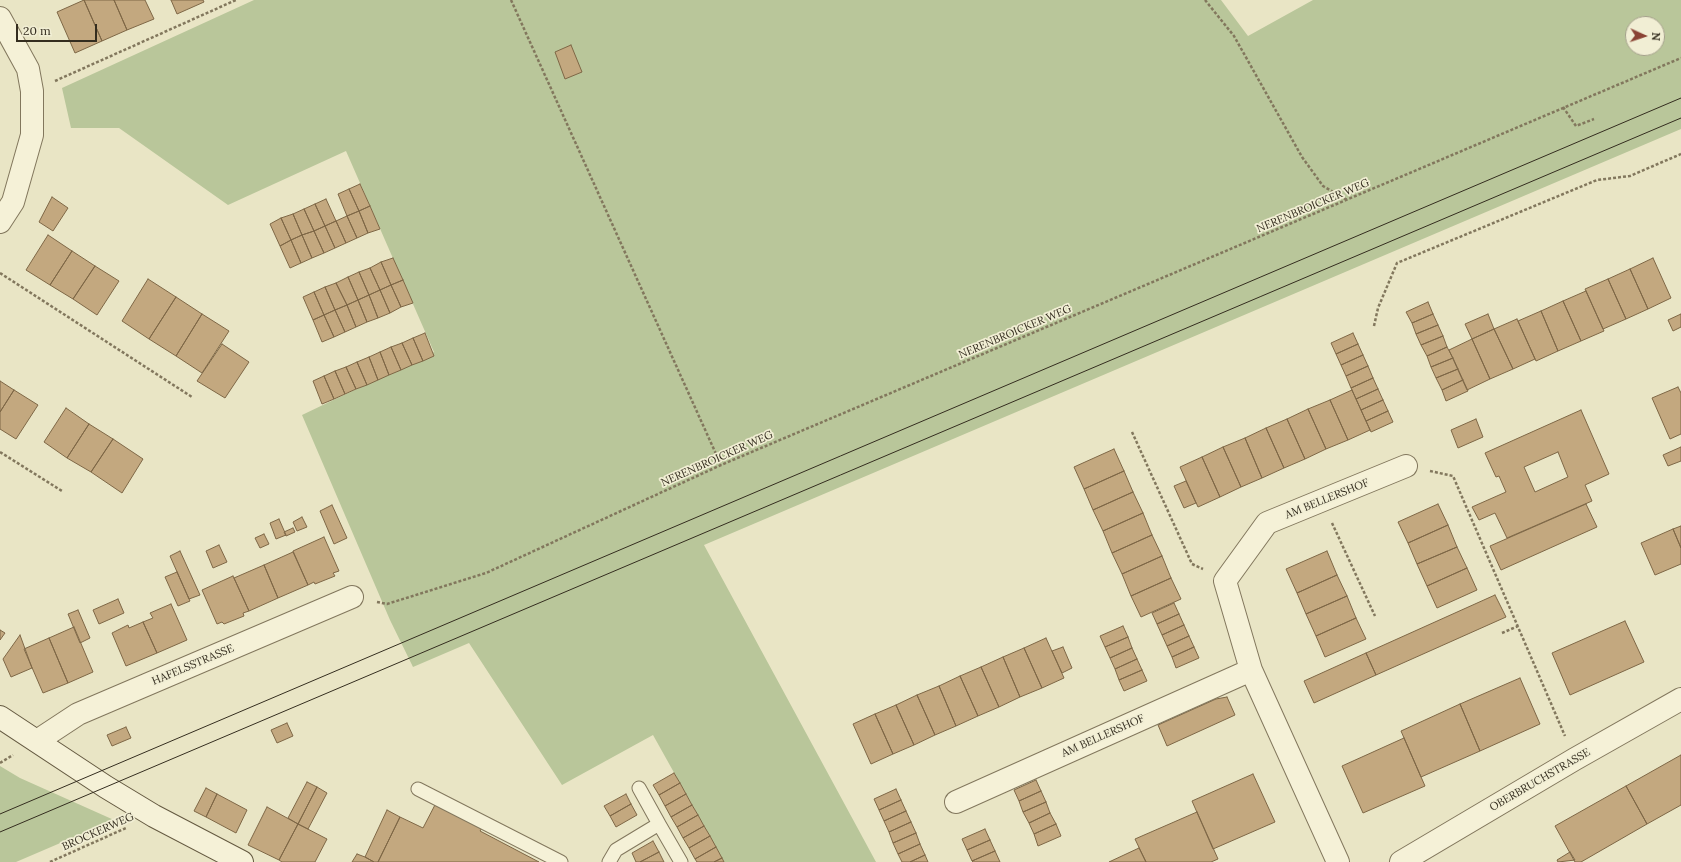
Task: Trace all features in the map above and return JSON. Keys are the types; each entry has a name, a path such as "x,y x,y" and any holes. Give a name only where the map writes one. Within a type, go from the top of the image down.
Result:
{"street":[{"path":"0,18 28,69 32,91 32,135 13,202 0,222"},
{"name":"AM BELLERSHOF","path":"1225,581 1267,523 1406,466"},
{"path":"1225,581 1251,670 1338,862"},
{"name":"HAFELSSTRASSE","path":"37,740 78,714 352,597"},
{"name":"AM BELLERSHOF","path":"956,802 1251,670"},
{"name":"OBERBRUCHSTRASSE","path":"1401,862 1575,758 1681,699"},
{"path":"0,717 106,787 154,816 242,862"}],"lane":[{"path":"639,788 681,862"},
{"path":"418,789 561,862"},
{"path":"609,862 616,850 659,824"}],"path":[{"path":"32,91 236,0"},
{"path":"511,0 721,465"},
{"path":"1205,0 1234,36 1302,157 1323,186 1348,200"},
{"name":"NERENBROICKER WEG","path":"352,597 386,604 486,573 721,465 1681,58"},
{"path":"1563,107 1576,126 1594,119"},
{"path":"1374,326 1378,308 1397,263 1597,180 1630,176 1681,154"},
{"path":"0,273 192,397"},
{"path":"1132,432 1192,564 1225,581"},
{"path":"0,452 62,491"},
{"path":"1406,466 1453,476 1575,758"},
{"path":"1322,501 1374,616"},
{"path":"1502,633 1518,626"},
{"name":"BROCKERWEG","path":"50,862 154,816"}],"green space":[{"path":"254,0 1221,0 1248,36 1313,0 1681,0 1681,129 704,545 876,862 724,862 653,735 562,785 469,643 413,667 390,620 302,415 434,352 346,151 228,205 119,128 71,128 62,88"},
{"path":"0,766 20,778 114,820 16,862 0,862"}],"building":[{"path":"84,0 102,41 75,53 57,12"},
{"path":"84,0 114,0 127,30 102,41"},
{"path":"114,0 145,0 154,19 127,30"},
{"path":"171,0 203,0 204,2 177,14"},
{"path":"571,45 582,72 565,79 555,52"},
{"path":"360,184 370,206 359,211 349,189"},
{"path":"349,189 359,211 347,216 338,194"},
{"path":"52,197 68,208 53,231 39,222"},
{"path":"326,199 336,221 325,226 315,204"},
{"path":"315,204 325,226 314,231 304,209"},
{"path":"370,206 380,229 368,233 359,211"},
{"path":"304,209 314,231 302,235 293,214"},
{"path":"359,211 368,233 357,238 347,216"},
{"path":"293,214 302,235 291,240 281,218"},
{"path":"347,216 357,238 346,243 336,221"},
{"path":"281,218 291,240 280,246 270,224"},
{"path":"336,221 346,243 335,248 325,226"},
{"path":"325,226 335,248 324,253 314,231"},
{"path":"314,231 324,253 312,258 302,235"},
{"path":"48,235 72,251 50,285 26,270"},
{"path":"302,235 312,258 301,263 291,240"},
{"path":"291,240 301,263 290,268 280,246"},
{"path":"72,251 95,266 73,299 50,285"},
{"path":"393,258 403,280 391,285 381,262"},
{"path":"1653,258 1671,298 1648,309 1630,269"},
{"path":"381,262 391,285 380,290 370,268"},
{"path":"95,266 119,281 97,315 73,299"},
{"path":"370,268 380,290 369,295 359,272"},
{"path":"1630,269 1648,309 1626,319 1608,279"},
{"path":"359,272 369,295 358,300 348,277"},
{"path":"348,277 358,300 347,305 336,283"},
{"path":"148,279 176,297 149,339 122,321"},
{"path":"1608,279 1626,319 1603,329 1585,289"},
{"path":"403,280 413,303 401,307 391,285"},
{"path":"336,283 347,305 335,310 325,287"},
{"path":"391,285 401,307 390,313 380,290"},
{"path":"325,287 335,310 324,315 314,292"},
{"path":"380,290 390,313 378,318 369,295"},
{"path":"1586,291 1604,331 1581,341 1563,301"},
{"path":"314,292 324,315 313,320 303,297"},
{"path":"369,295 378,318 367,322 358,300"},
{"path":"176,297 202,314 176,356 149,339"},
{"path":"358,300 367,322 356,327 347,305"},
{"path":"1563,301 1581,341 1558,351 1541,311"},
{"path":"1428,302 1433,314 1412,323 1406,312"},
{"path":"347,305 356,327 345,332 335,310"},
{"path":"335,310 345,332 334,337 324,315"},
{"path":"1541,311 1558,351 1536,361 1518,321"},
{"path":"202,314 229,331 202,373 176,356"},
{"path":"1433,314 1438,325 1416,334 1412,323"},
{"path":"1488,314 1494,329 1472,339 1465,324"},
{"path":"1681,314 1681,327 1673,331 1668,320"},
{"path":"324,315 334,337 322,342 313,320"},
{"path":"1517,319 1535,359 1513,369 1494,329"},
{"path":"1438,325 1443,336 1421,345 1416,334"},
{"path":"1494,329 1513,369 1490,379 1472,339"},
{"path":"425,333 434,356 423,361 413,338"},
{"path":"1353,333 1358,344 1336,354 1331,343"},
{"path":"1443,336 1447,347 1427,356 1421,345"},
{"path":"413,338 423,361 412,365 402,343"},
{"path":"1472,339 1490,379 1467,390 1449,350"},
{"path":"402,343 412,365 401,370 391,347"},
{"path":"222,344 249,362 225,398 197,381"},
{"path":"1358,344 1363,355 1341,365 1336,354"},
{"path":"391,347 401,370 389,375 380,352"},
{"path":"1447,347 1453,358 1431,367 1427,356"},
{"path":"380,352 389,375 378,380 369,357"},
{"path":"1363,355 1368,366 1346,376 1341,365"},
{"path":"369,357 378,380 367,385 357,362"},
{"path":"1453,358 1458,369 1436,378 1431,367"},
{"path":"357,362 367,385 356,389 346,367"},
{"path":"1368,366 1373,378 1351,388 1346,376"},
{"path":"346,367 356,389 345,394 335,371"},
{"path":"1458,369 1463,380 1442,390 1436,378"},
{"path":"335,371 345,394 334,399 324,376"},
{"path":"324,376 334,399 322,404 313,381"},
{"path":"1373,378 1378,389 1356,399 1351,388"},
{"path":"1463,380 1468,391 1446,401 1442,390"},
{"path":"0,381 14,390 0,412"},
{"path":"1678,387 1681,393 1681,434 1670,439 1652,398"},
{"path":"1378,389 1383,400 1361,410 1356,399"},
{"path":"14,390 38,405 16,439 0,429 0,412"},
{"path":"1352,390 1370,430 1348,440 1330,400"},
{"path":"1330,400 1348,440 1326,449 1308,409"},
{"path":"1383,400 1388,411 1366,421 1361,410"},
{"path":"66,408 89,424 67,458 44,442"},
{"path":"1308,409 1326,449 1305,459 1287,419"},
{"path":"1581,410 1609,474 1585,485 1592,501 1507,538 1495,513 1479,520 1472,507 1506,492 1499,476 1496,477 1485,453","holes":["1558,452 1568,477 1535,492 1524,467"]},
{"path":"1388,411 1393,422 1371,432 1366,421"},
{"path":"1287,419 1305,459 1284,468 1266,428"},
{"path":"1476,419 1483,437 1458,448 1451,430"},
{"path":"89,424 113,439 91,472 67,458"},
{"path":"1266,428 1284,468 1262,478 1245,438"},
{"path":"1245,438 1262,478 1241,487 1223,447"},
{"path":"113,439 143,459 122,493 91,472"},
{"path":"1223,447 1241,487 1220,497 1202,457"},
{"path":"1681,447 1681,461 1668,466 1663,455"},
{"path":"1114,449 1124,471 1084,489 1074,467"},
{"path":"1202,457 1220,497 1198,507 1180,467"},
{"path":"1124,471 1133,492 1093,510 1084,489"},
{"path":"1186,481 1196,503 1184,508 1174,486"},
{"path":"1133,492 1143,513 1103,531 1093,510"},
{"path":"1438,504 1448,525 1408,543 1398,522"},
{"path":"1586,504 1597,527 1501,570 1490,546"},
{"path":"332,505 347,538 334,544 320,511"},
{"path":"1143,513 1152,535 1112,553 1103,531"},
{"path":"302,517 307,527 297,531 293,522"},
{"path":"279,519 286,535 276,539 270,523"},
{"path":"1448,525 1457,547 1417,564 1408,543"},
{"path":"1681,526 1681,548 1673,529"},
{"path":"293,528 295,532 286,536 284,532"},
{"path":"1673,529 1681,548 1681,564 1655,575 1641,543"},
{"path":"264,534 269,544 260,548 255,538"},
{"path":"1152,535 1162,556 1122,574 1112,553"},
{"path":"324,537 339,571 333,573 335,576 315,584 314,582 308,585 293,551"},
{"path":"219,545 227,562 213,568 206,551"},
{"path":"1457,547 1467,568 1427,586 1417,564"},
{"path":"180,551 200,595 189,599 170,556"},
{"path":"1327,551 1337,575 1297,593 1286,569"},
{"path":"293,552 308,585 278,598 264,565"},
{"path":"1162,556 1171,578 1131,596 1122,574"},
{"path":"264,565 278,598 249,611 234,578"},
{"path":"1467,568 1477,590 1437,608 1427,586"},
{"path":"177,572 190,601 178,606 165,577"},
{"path":"1337,575 1347,596 1306,614 1297,593"},
{"path":"233,576 249,611 243,613 244,616 224,624 222,622 217,624 202,590"},
{"path":"1171,578 1181,599 1141,617 1131,596"},
{"path":"1495,595 1506,617 1376,675 1366,653"},
{"path":"1347,596 1356,618 1316,636 1306,614"},
{"path":"118,599 124,613 99,624 93,610"},
{"path":"1174,603 1179,614 1157,624 1152,613"},
{"path":"171,604 187,640 157,653 143,622 153,618 150,613"},
{"path":"78,610 90,638 80,643 68,614"},
{"path":"1179,614 1184,625 1162,635 1157,624"},
{"path":"1356,618 1366,639 1325,657 1316,636"},
{"path":"1625,621 1644,662 1570,695 1552,653"},
{"path":"143,622 157,653 126,666 112,633 128,625 129,628"},
{"path":"1184,625 1189,636 1167,646 1162,635"},
{"path":"1123,626 1128,637 1105,647 1100,636"},
{"path":"74,627 93,672 68,683 49,638"},
{"path":"0,630 5,633 0,640"},
{"path":"20,635 32,668 11,677 3,659"},
{"path":"1189,636 1194,647 1172,657 1167,646"},
{"path":"1128,637 1132,648 1110,658 1105,647"},
{"path":"49,638 68,683 43,693 24,649"},
{"path":"1046,638 1064,678 1042,688 1024,648"},
{"path":"1063,647 1072,668 1062,673 1052,651"},
{"path":"1194,647 1199,658 1176,668 1172,657"},
{"path":"1024,648 1042,688 1020,697 1003,657"},
{"path":"1132,648 1137,659 1115,669 1110,658"},
{"path":"1366,653 1376,675 1314,703 1304,681"},
{"path":"1003,657 1020,697 999,707 981,667"},
{"path":"1137,659 1142,670 1119,680 1115,669"},
{"path":"981,667 999,707 978,716 960,676"},
{"path":"1142,670 1147,681 1124,691 1119,680"},
{"path":"960,676 978,716 956,726 939,686"},
{"path":"1520,678 1540,724 1480,751 1460,704"},
{"path":"939,686 956,726 935,735 917,695"},
{"path":"917,695 935,735 914,745 896,705"},
{"path":"1227,697 1235,715 1167,746 1158,725 1216,699"},
{"path":"1460,704 1480,751 1421,777 1401,731"},
{"path":"896,705 914,745 893,754 875,714"},
{"path":"875,714 893,754 871,764 853,724"},
{"path":"287,723 293,736 277,743 271,730"},
{"path":"126,727 131,738 112,746 107,735"},
{"path":"1404,738 1425,786 1363,813 1342,766"},
{"path":"1681,755 1681,805 1647,824 1626,786"},
{"path":"674,773 680,783 659,795 653,785"},
{"path":"1253,774 1275,822 1213,849 1192,801"},
{"path":"1036,780 1041,791 1019,801 1014,790"},
{"path":"307,782 317,787 298,824 288,818"},
{"path":"680,783 686,794 665,806 659,795"},
{"path":"1626,786 1647,824 1581,862 1575,862 1555,826"},
{"path":"317,787 327,793 308,829 298,824"},
{"path":"206,788 217,794 206,817 194,811"},
{"path":"896,789 901,800 879,810 874,799"},
{"path":"1041,791 1046,802 1023,812 1019,801"},
{"path":"217,794 247,810 236,833 206,817"},
{"path":"626,794 631,804 610,816 604,806"},
{"path":"686,794 692,805 671,817 665,806"},
{"path":"901,800 906,811 884,821 879,810"},
{"path":"1046,802 1050,813 1029,823 1023,812"},
{"path":"436,803 482,828 480,831 539,862 378,862 400,817 423,828"},
{"path":"631,804 637,815 616,827 610,816"},
{"path":"692,805 698,815 677,827 671,817"},
{"path":"267,807 298,824 279,860 248,845"},
{"path":"387,810 400,817 378,862 374,862 365,857"},
{"path":"906,811 911,822 889,832 884,821"},
{"path":"1197,812 1218,859 1211,862 1146,862 1135,839"},
{"path":"1050,813 1056,824 1034,834 1029,823"},
{"path":"698,815 704,826 683,838 677,827"},
{"path":"911,822 916,833 893,843 889,832"},
{"path":"298,824 327,839 315,862 282,862 279,860"},
{"path":"1056,824 1061,836 1038,846 1034,834"},
{"path":"704,826 710,836 689,848 683,838"},
{"path":"985,829 990,840 967,850 962,839"},
{"path":"916,833 920,844 898,854 893,843"},
{"path":"710,836 716,847 695,859 689,848"},
{"path":"990,840 995,851 972,861 967,850"},
{"path":"653,841 659,852 640,862 636,862 632,853"},
{"path":"920,844 925,855 910,862 902,862 898,854"},
{"path":"716,847 722,858 714,862 697,862 695,859"},
{"path":"1139,848 1146,862 1109,862"},
{"path":"995,851 1000,862 972,861"},
{"path":"659,852 664,862 640,862"},
{"path":"1570,852 1575,860 1558,862 1557,860"},
{"path":"357,854 365,857 374,862 352,862"},
{"path":"925,855 928,862 910,862"},
{"path":"722,858 724,862 714,862"}],"tram line":[{"path":"0,814 1681,98"},
{"path":"0,832 1681,118"}]}
